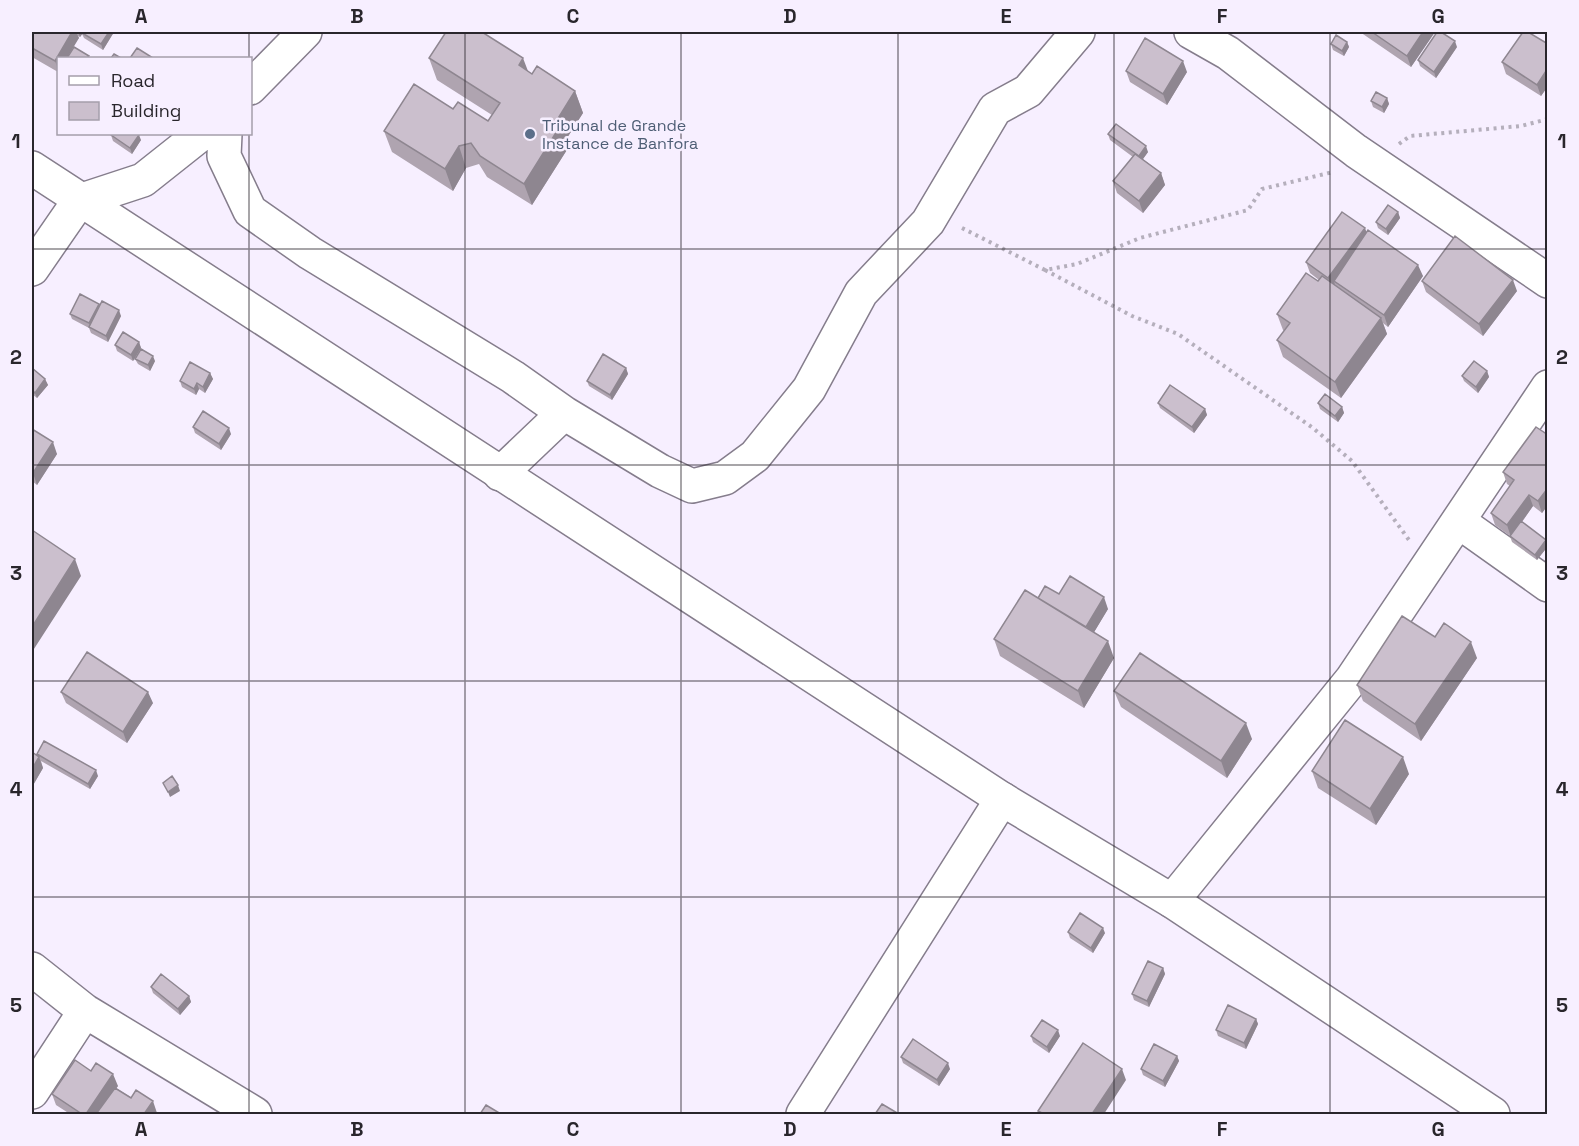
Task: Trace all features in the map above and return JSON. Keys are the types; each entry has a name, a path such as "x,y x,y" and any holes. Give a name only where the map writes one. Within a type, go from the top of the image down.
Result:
{"main road":[{"path":"252,86 305,32"},
{"path":"225,135 224,156 250,211 310,253 513,377 564,413 660,471 692,486 725,478 755,456 809,389 861,293 922,228 995,109 1028,91 1078,32"},
{"path":"1191,32 1228,53 1374,162 1548,281"},
{"path":"32,269 79,201 143,180 200,135"},
{"path":"32,168 79,201 500,474 681,588 1002,799 1172,901 1493,1114"},
{"path":"1172,901 1352,679 1548,387"},
{"path":"500,474 564,413"},
{"path":"1458,521 1548,585"},
{"path":"803,1114 1002,799"},
{"path":"32,969 85,1011 255,1114"},
{"path":"32,1092 85,1011"}],"path":[{"path":"1045,270 1077,264 1140,238 1248,210 1262,189 1374,162 1410,136 1521,126 1548,119"},
{"path":"922,228 958,226 1132,316 1178,334 1313,428 1352,461 1428,566"}],"building":[{"path":"32,32 72,32 55,61 32,48"},
{"path":"82,32 109,32 101,44"},
{"path":"446,32 482,32 523,58 519,65 532,74 537,66 575,91 557,120 562,123 524,184 480,156 471,143 459,146 445,169 384,131 414,84 453,109 458,102 488,121 500,103 429,58"},
{"path":"1372,32 1423,32 1407,56"},
{"path":"1437,32 1455,41 1434,72 1418,60"},
{"path":"1523,32 1528,32 1548,44 1548,68 1537,85 1502,62"},
{"path":"1336,35 1347,42 1342,51 1331,44"},
{"path":"1145,38 1183,61 1163,94 1126,71"},
{"path":"74,47 89,56 88,57 68,57"},
{"path":"137,48 151,57 131,57"},
{"path":"1376,92 1387,98 1382,107 1371,101"},
{"path":"1116,124 1146,146 1139,156 1108,134"},
{"path":"111,135 139,135 130,148"},
{"path":"1135,154 1161,173 1139,201 1113,181"},
{"path":"1388,205 1398,212 1386,229 1376,222"},
{"path":"1342,212 1365,228 1328,278 1306,262"},
{"path":"1368,230 1418,265 1384,315 1334,281"},
{"path":"1455,236 1513,280 1479,324 1422,281"},
{"path":"1306,273 1318,281 1322,276 1381,318 1335,382 1277,340 1290,323 1277,314"},
{"path":"80,294 99,304 89,323 70,314"},
{"path":"102,301 119,310 106,336 89,327"},
{"path":"123,332 139,342 131,355 115,345"},
{"path":"141,349 153,356 148,365 135,359"},
{"path":"603,354 626,368 610,395 587,381"},
{"path":"1474,361 1487,371 1476,387 1462,376"},
{"path":"190,362 210,373 203,387 197,383 194,389 180,381"},
{"path":"32,368 45,379 35,393 32,390"},
{"path":"1170,385 1205,409 1192,427 1158,403"},
{"path":"1325,394 1342,407 1335,416 1318,403"},
{"path":"203,411 229,428 219,444 193,427"},
{"path":"1536,427 1548,435 1548,488 1538,501 1529,495 1507,525 1491,513 1514,480 1503,472"},
{"path":"32,429 53,442 33,473 32,472"},
{"path":"1521,521 1546,540 1535,555 1510,536"},
{"path":"32,530 75,559 32,627"},
{"path":"1070,576 1104,597 1086,627 1038,598 1045,586 1059,594"},
{"path":"1025,590 1108,641 1078,691 994,639"},
{"path":"1402,616 1435,637 1444,623 1471,642 1415,724 1357,685"},
{"path":"87,652 148,692 123,732 61,692"},
{"path":"1140,653 1246,723 1221,761 1114,691"},
{"path":"1345,720 1403,757 1370,809 1312,771"},
{"path":"44,741 96,770 88,784 37,754"},
{"path":"32,752 39,757 32,769"},
{"path":"172,776 178,785 168,792 163,783"},
{"path":"1080,913 1103,928 1091,948 1068,932"},
{"path":"1148,961 1163,968 1147,1001 1132,994"},
{"path":"161,974 189,996 178,1009 151,987"},
{"path":"1228,1005 1256,1019 1244,1043 1216,1030"},
{"path":"1042,1020 1058,1030 1047,1047 1031,1036"},
{"path":"913,1039 948,1063 937,1080 901,1057"},
{"path":"1083,1043 1122,1069 1092,1114 1044,1114 1038,1111"},
{"path":"1154,1044 1177,1056 1163,1081 1141,1069"},
{"path":"75,1060 91,1071 96,1063 113,1074 86,1114 82,1114 52,1094"},
{"path":"115,1088 131,1098 136,1090 153,1101 144,1114 96,1114"},
{"path":"882,1104 899,1114 875,1114"},
{"path":"486,1105 501,1114 480,1114"}],"place":[{"name":"Tribunal de Grande Instance de Banfora","path":"530,134"}]}
